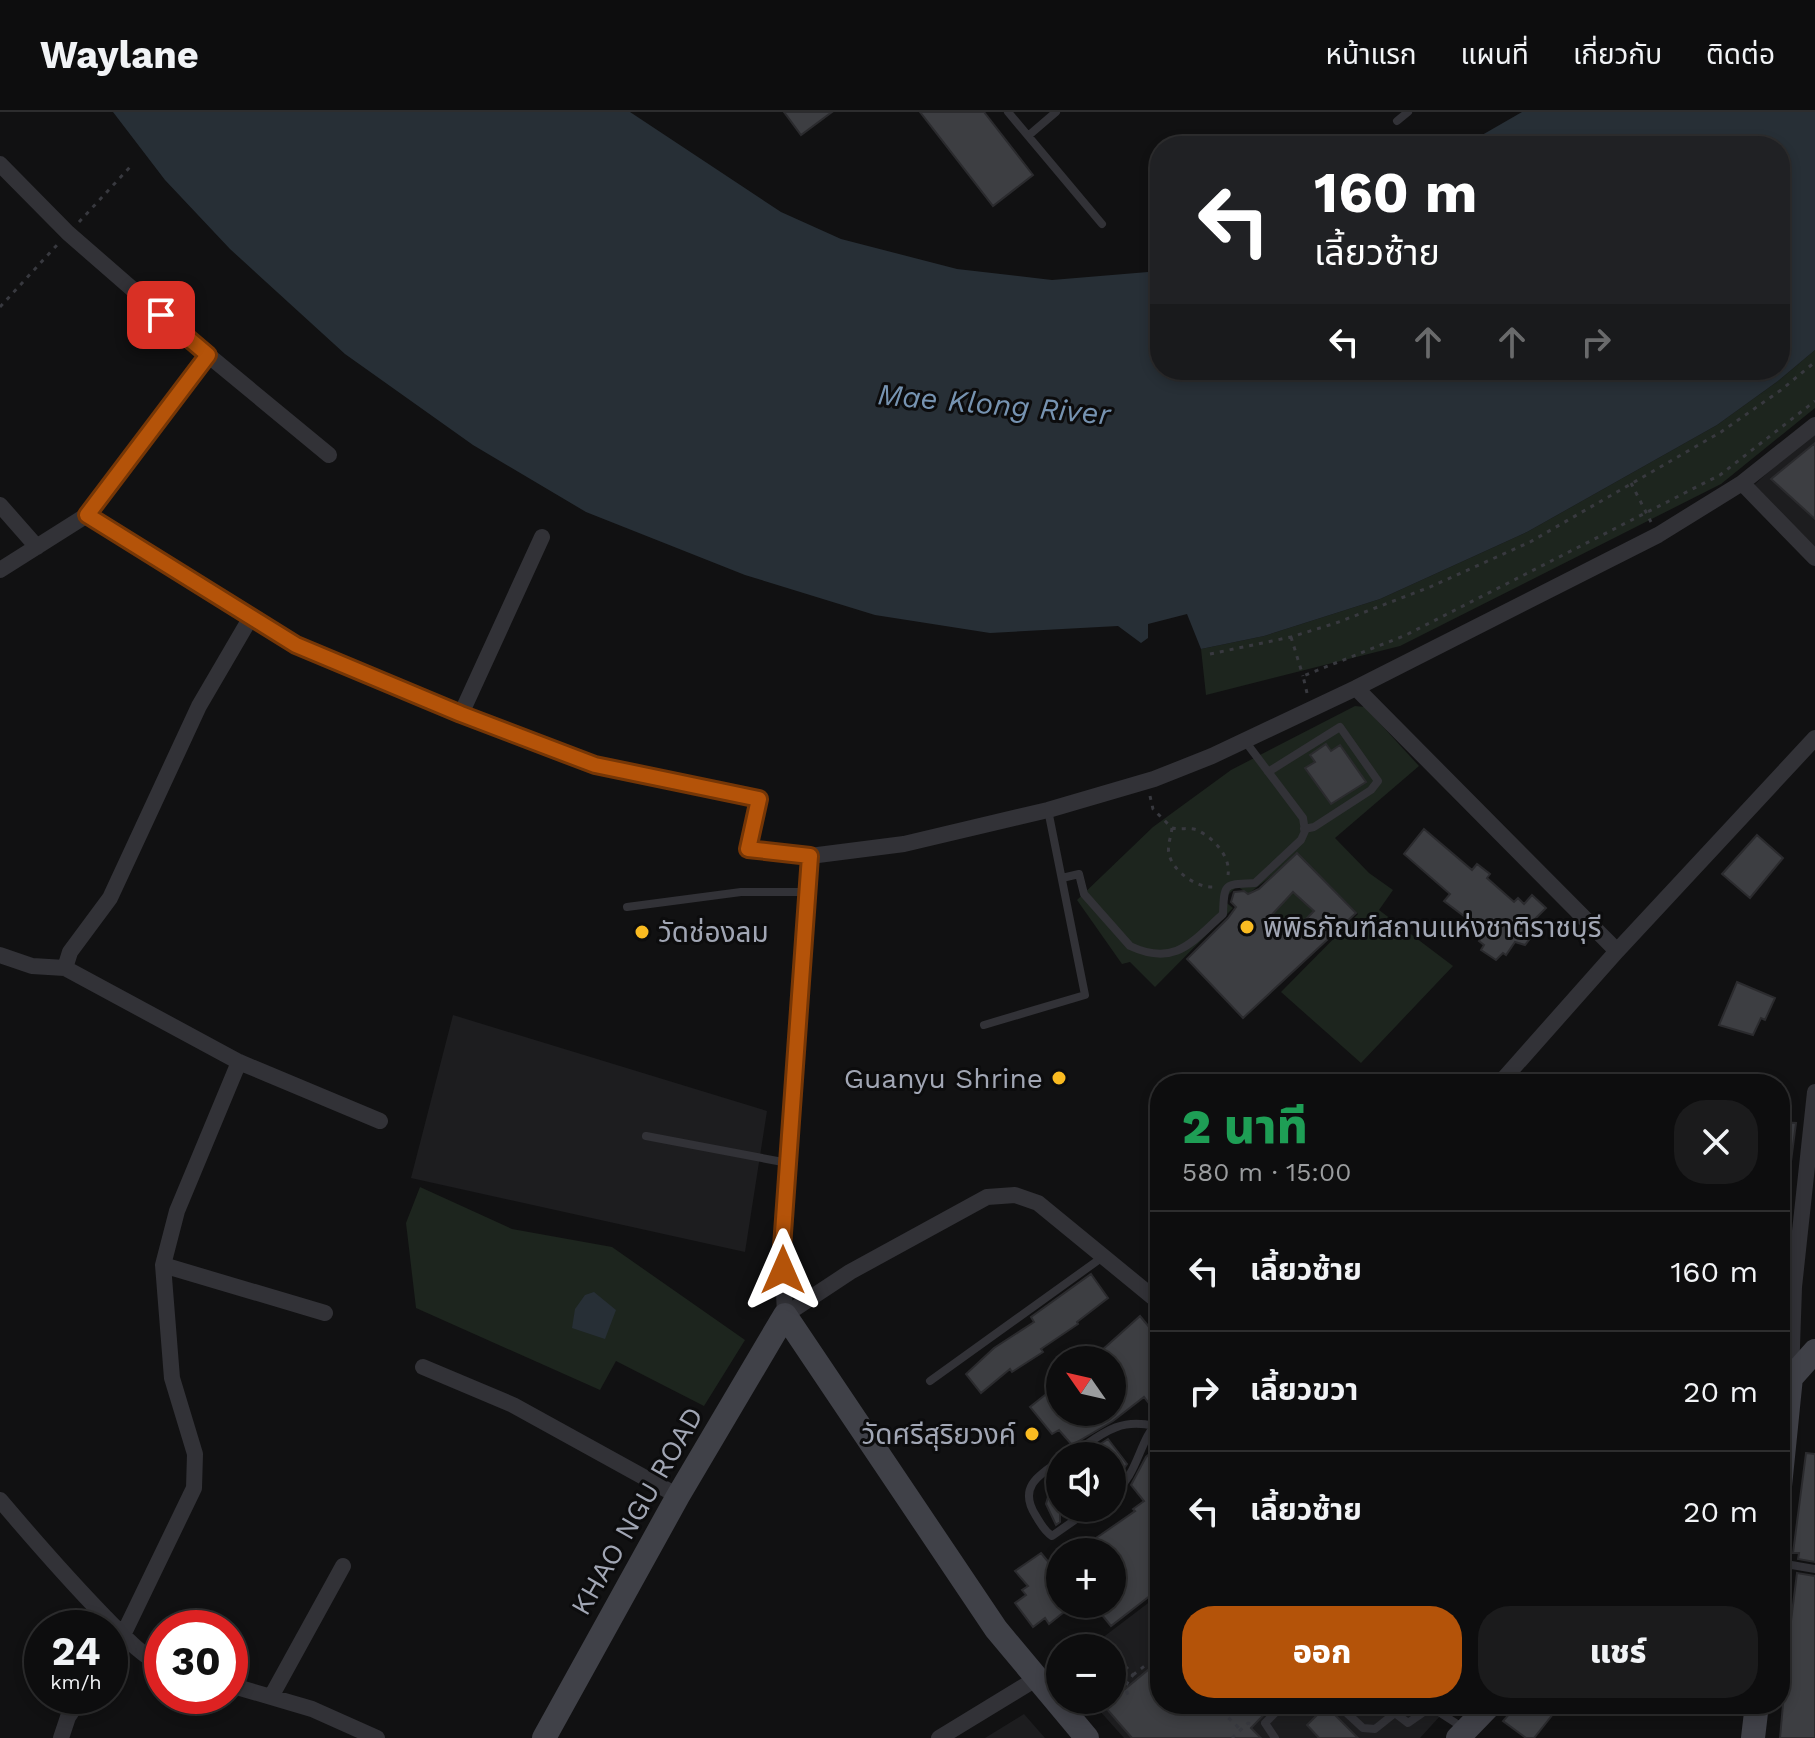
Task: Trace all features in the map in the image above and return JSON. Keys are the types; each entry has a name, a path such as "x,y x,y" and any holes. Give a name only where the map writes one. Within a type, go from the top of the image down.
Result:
{"street":[{"path":"0,164 68,233 329,455"},
{"path":"0,570 87,515 208,355"},
{"path":"87,515 296,645 461,714 595,765 759,799 748,849 810,856 904,844 1048,810 1145,781 1245,741 1658,535 1742,483 1815,425"},
{"path":"1742,483 1815,558"},
{"path":"0,505 37,547"},
{"path":"461,714 542,537"},
{"path":"65,968 70,952 110,898 199,706 251,617"},
{"path":"1356,688 1617,951"},
{"path":"1511,1074 1617,951 1815,738"},
{"path":"810,856 782,1247 785,1315 996,1629 1087,1738"},
{"path":"0,955 32,966 65,968 239,1062 380,1121"},
{"path":"128,1625 194,1488 195,1454 172,1378 163,1265 177,1211 239,1062"},
{"path":"1790,1262 1815,1092"},
{"path":"785,1315 850,1272 987,1197 1015,1195 1038,1203 1150,1295"},
{"path":"163,1265 325,1313"},
{"name":"KHAO NGU ROAD","path":"544,1738 678,1496 785,1315"},
{"path":"1790,1379 1815,1351"},
{"path":"423,1367 513,1405 678,1496"},
{"path":"0,1500 98,1610"},
{"path":"272,1695 343,1566"},
{"path":"128,1639 144,1654"},
{"path":"939,1738 1036,1679"},
{"path":"248,1689 312,1709 377,1738"},
{"path":"61,1738 70,1714"},
{"path":"1462,1734 1481,1714"},
{"path":"1753,1738 1756,1714"}],"lane":[{"path":"1008,112 1102,224"},
{"path":"1028,136 1056,112"},
{"path":"1397,121 1408,112"},
{"path":"1268,772 1340,727 1378,781 1371,790 1314,827 1304,829"},
{"path":"1062,878 1079,874 1084,894 1130,946 1139,950 1176,953 1184,949 1223,914 1222,899 1230,886 1239,881 1255,883 1301,840 1303,818 1245,741"},
{"path":"984,1025 1085,995 1048,810"},
{"path":"627,907 741,892 807,892"},
{"path":"646,1136 788,1163"},
{"path":"930,1381 1104,1256"},
{"path":"1092,1442 1119,1425 1150,1422"},
{"path":"1126,1483 1150,1437"},
{"path":"1046,1471 1035,1478 1029,1491 1029,1505 1045,1531 1052,1536 1072,1522"},
{"path":"1790,1565 1815,1569"},
{"path":"1274,1714 1265,1723 1275,1738"},
{"path":"1348,1714 1363,1728 1375,1729 1394,1714"},
{"path":"1396,1714 1408,1723 1421,1714"},
{"path":"1439,1714 1462,1734"}],"path":[{"path":"0,307 130,167"},
{"path":"1210,654 1291,637 1380,607 1530,542 1721,432 1815,362"},
{"path":"1303,676 1406,635 1720,475 1815,401"},
{"path":"1631,483 1647,514"},
{"path":"1291,637 1312,708"},
{"path":"1145,781 1153,809 1173,831"},
{"path":"1173,831 1196,829 1224,854 1229,864 1225,881"},
{"path":"1173,831 1169,856 1189,880 1204,887 1220,885"},
{"path":"1131,1699 1125,1691 1126,1684 1150,1662"},
{"path":"1126,1667 1133,1675"},
{"path":"1225,1714 1241,1729"},
{"path":"1232,1738 1248,1723 1259,1729 1268,1727"}],"shaded area":[{"path":"1815,350 1815,408 1721,484 1400,646 1206,695 1201,649 1264,636 1380,599 1527,532 1717,425 1779,380 1790,380 1790,371"},
{"path":"1815,430 1815,550 1753,486"},
{"path":"1355,706 1365,707 1419,766 1335,838 1369,873 1393,890 1379,910 1453,966 1361,1063 1281,992 1358,914 1299,855 1248,894 1237,886 1223,900 1233,908 1155,987 1130,962 1122,964 1077,900 1153,827 1231,770"},
{"path":"1293,892 1314,911 1287,938 1268,919"},
{"path":"453,1015 767,1111 745,1252 411,1178"},
{"path":"420,1187 512,1229 612,1247 745,1340 704,1406 616,1361 600,1390 416,1308 406,1223"},
{"path":"1150,1602 1150,1714 1442,1714 1420,1738 1124,1738 1103,1714 1126,1714 1126,1634 1107,1634"},
{"path":"1024,1714 1045,1738 985,1738"}],"water":[{"name":"Mae Klong River","path":"113,112 630,112 781,212 841,239 957,269 1052,280 1150,272 1150,380 1779,380 1717,425 1527,532 1380,599 1264,636 1201,649 1187,614 1148,624 1148,638 1141,643 1118,626 990,633 875,615 745,575 586,512 473,445 345,354 230,249 165,180"},
{"path":"1522,112 1815,112 1815,350 1790,371 1790,136 1480,136"},
{"path":"594,1292 616,1310 605,1339 572,1328 575,1309 585,1295"}],"building":[{"path":"784,112 832,112 801,135"},
{"path":"920,112 984,112 1033,175 993,206"},
{"path":"1815,443 1815,519 1771,479"},
{"path":"1326,744 1331,751 1340,745 1366,782 1331,804 1305,768 1315,762 1310,755"},
{"path":"1424,829 1472,870 1477,864 1490,874 1487,878 1514,902 1518,898 1524,904 1532,895 1546,908 1530,924 1535,927 1535,932 1525,945 1515,942 1506,955 1503,953 1496,960 1481,950 1484,945 1479,941 1485,932 1444,901 1450,894 1404,854"},
{"path":"1757,835 1783,858 1750,898 1722,874"},
{"name":"พิพิธภัณฑ์สถานแห่งชาติราชบุรี","path":"1297,853 1356,913 1243,1018 1187,959 1236,907 1231,902 1234,892 1244,891 1248,894 1259,889","holes":["1293,892 1314,911 1287,938 1268,919"]},
{"path":"1737,982 1775,998 1765,1020 1761,1018 1753,1035 1719,1025"},
{"path":"1790,1123 1796,1123 1790,1169"},
{"path":"1091,1274 1108,1298 1078,1324 1041,1349 1043,1352 1012,1372 1010,1369 981,1393 966,1374 994,1348 1034,1322 1031,1317"},
{"path":"1140,1316 1150,1328 1150,1400 1144,1397 1126,1411 1126,1346 1107,1346"},
{"path":"1046,1394 1046,1426 1104,1426 1077,1442 1069,1442 1059,1430 1052,1434 1030,1407"},
{"path":"1806,1453 1815,1454 1815,1562 1798,1559 1799,1553 1793,1553"},
{"path":"1150,1454 1150,1596 1126,1614 1126,1538 1096,1538 1119,1522 1126,1522 1126,1517 1135,1511 1133,1509 1144,1501 1131,1485"},
{"path":"1041,1553 1046,1559 1046,1618 1056,1618 1049,1624 1045,1618 1033,1627 1015,1603 1026,1595 1022,1590 1028,1586 1015,1571"},
{"path":"1797,1573 1815,1576 1815,1738 1780,1738 1782,1714 1790,1714 1790,1629"},
{"path":"1104,1618 1121,1618 1111,1626"},
{"path":"1150,1668 1150,1714 1264,1714 1251,1728 1261,1738 1132,1738 1111,1714 1126,1714 1126,1688"},
{"path":"1318,1714 1334,1714 1358,1738 1319,1738 1307,1725"},
{"path":"1509,1714 1553,1714 1534,1738 1526,1738 1503,1721"}],"place":[{"name":"พิพิธภัณฑ์สถานแห่งชาติราชบุรี","path":"1247,927"},
{"name":"วัดช่องลม","path":"642,932"},
{"name":"Guanyu Shrine","path":"1059,1078"},
{"name":"วัดศรีสุริยวงค์","path":"1032,1434"}],"route":[{"path":"161,315 208,355 87,515 296,645 461,714 595,765 759,799 748,849 810,856 782,1247 783,1270"}]}
